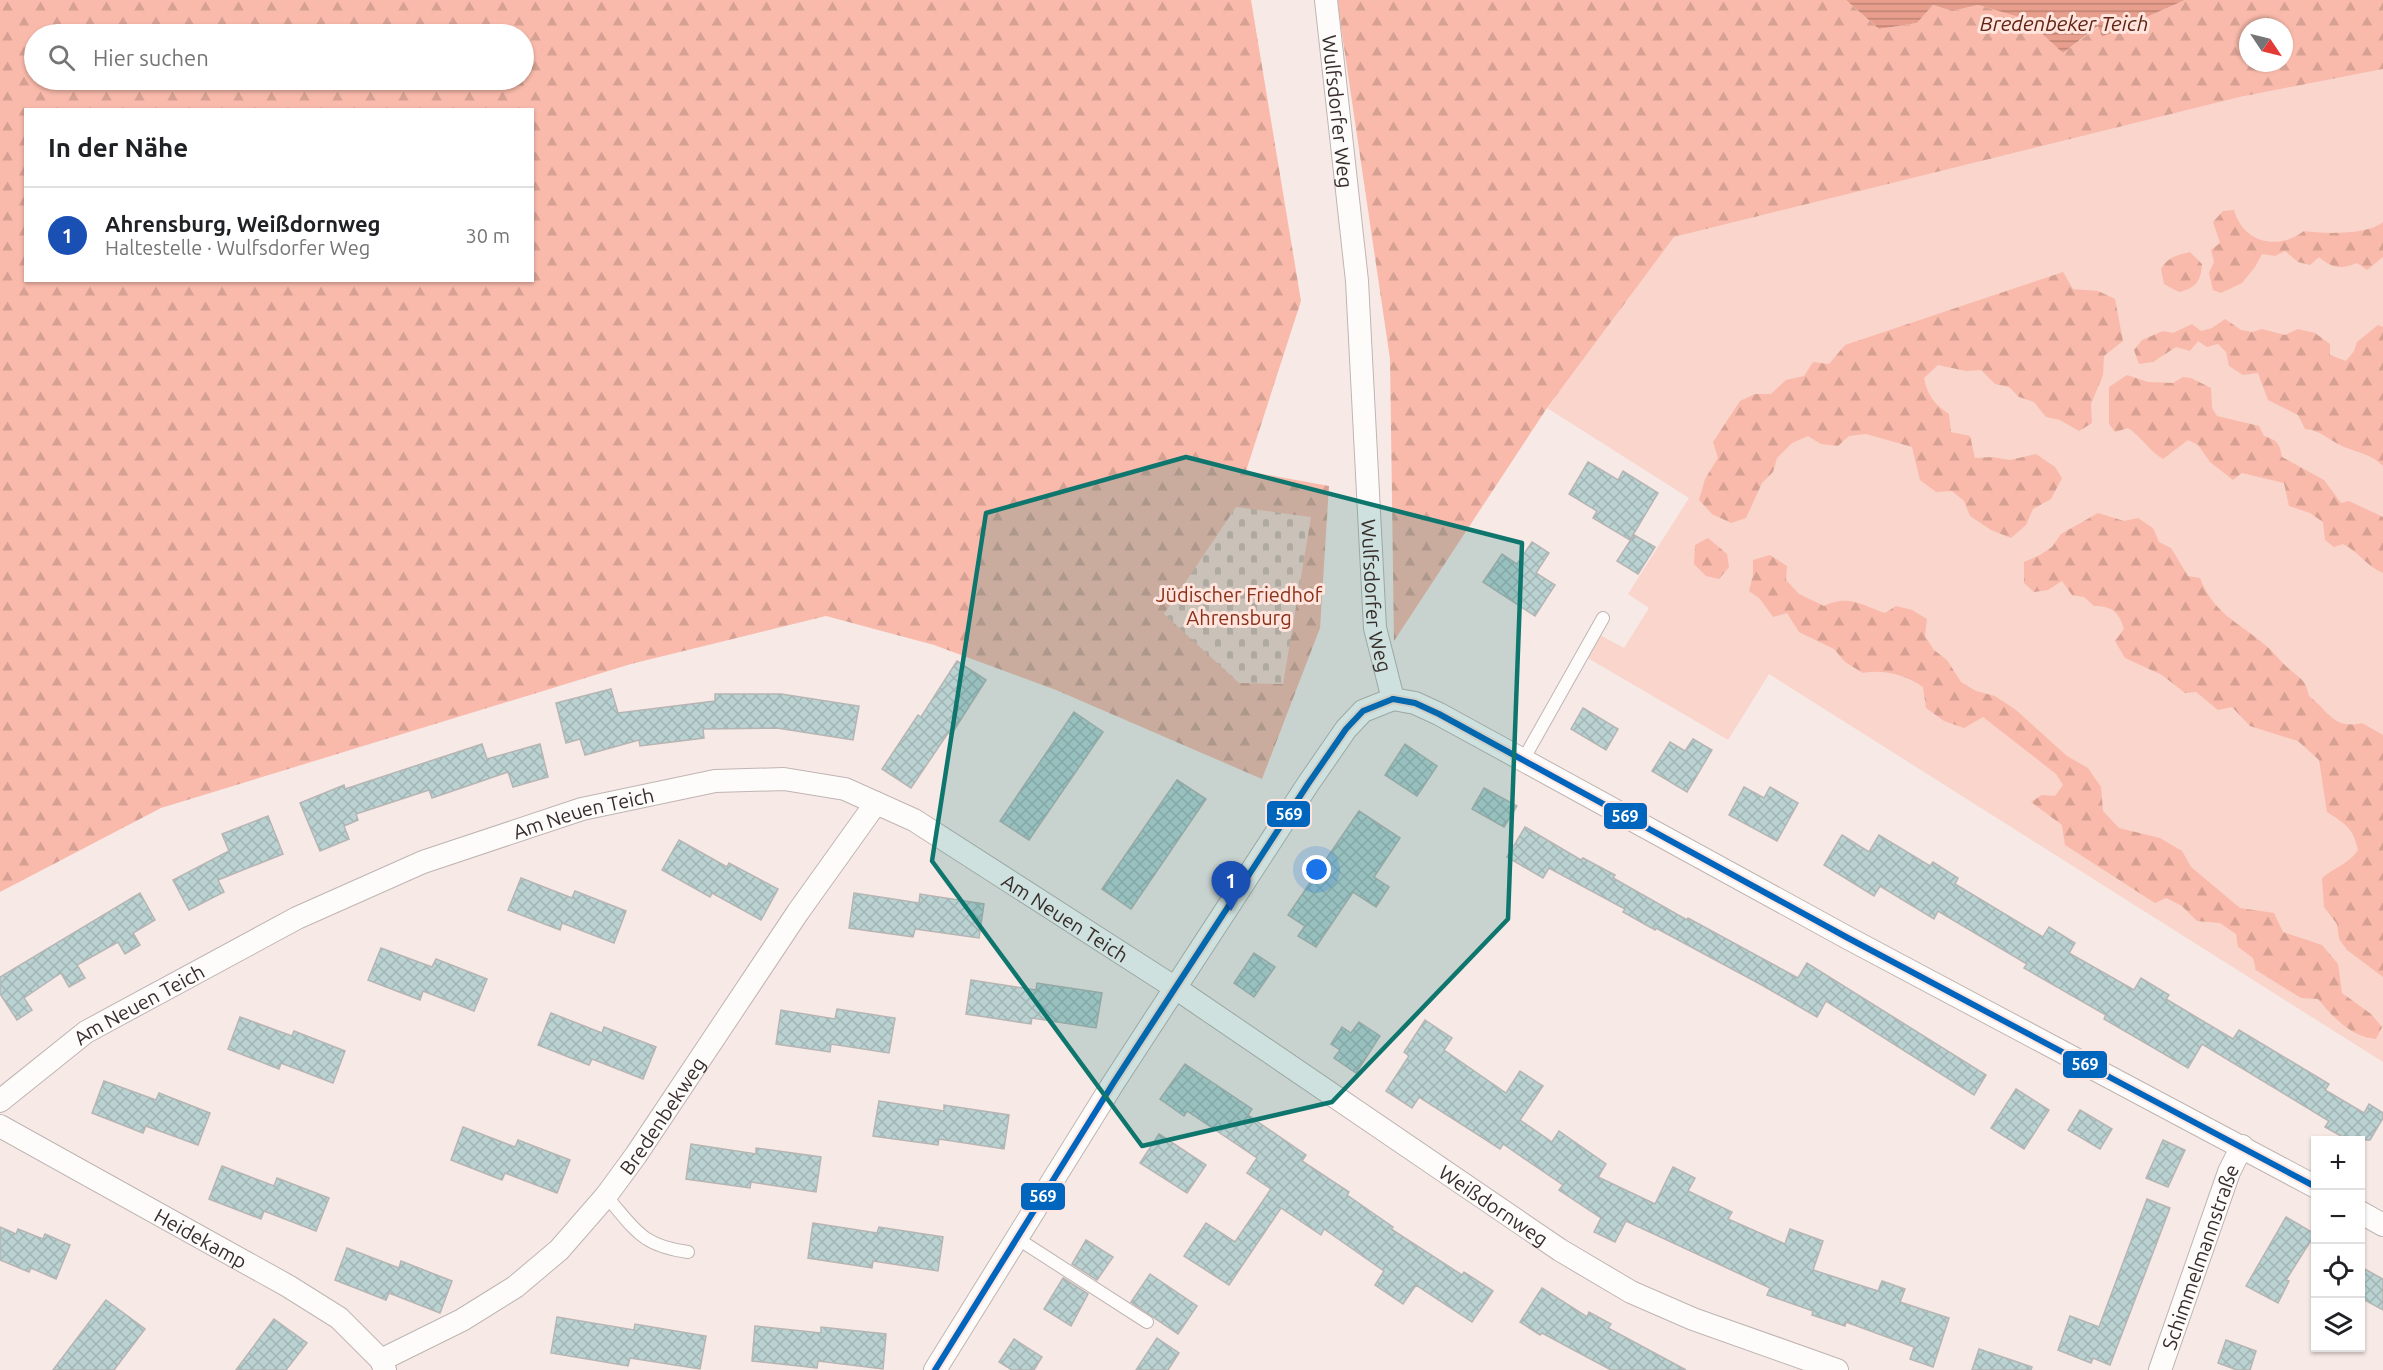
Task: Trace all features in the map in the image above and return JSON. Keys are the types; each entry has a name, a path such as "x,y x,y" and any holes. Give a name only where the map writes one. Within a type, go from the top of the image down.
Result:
{"street":[{"name":"Wulfsdorfer Weg","path":"935,1370 1114,1082 1346,729 1363,711 1393,699 1375,628 1357,281 1326,0"},
{"path":"1393,699 1415,703 1439,714 1848,938 2311,1184"},
{"name":"Am Neuen Teich","path":"0,1101 86,1032 297,918 423,862 582,808 715,781 784,778 845,789 914,820 1177,989"},
{"name":"Bredenbekweg","path":"383,1365 515,1287 559,1250 606,1196 674,1102 798,912 876,803"},
{"name":"Weißdornweg","path":"1177,989 1560,1250 1631,1292 1693,1319 1837,1370"},
{"name":"Heidekamp","path":"0,1126 288,1286 339,1318 383,1365"},
{"name":"Schimmelmannstraße","path":"2160,1370 2229,1172 2242,1146"},
{"path":"2365,1214 2383,1225"}],"lane":[{"path":"1523,760 1603,618"},
{"path":"606,1196 643,1238 663,1249 688,1252"},
{"path":"1018,1239 1147,1322"}],"highlighted area":[{"path":"1186,457 1522,543 1508,919 1332,1102 1142,1146 932,861 986,513"}],"green space":[{"path":"0,0 1251,0 1301,301 1246,471 1329,486 1320,628 1262,779 1056,690 934,645 826,616 631,664 161,808 0,892"},
{"path":"1337,0 1846,0 1879,29 1917,23 1933,5 1952,11 1978,5 2027,19 2063,53 2099,26 2102,37 2185,0 2383,0 2383,69 2240,97 1674,237 1547,408 1394,641 1390,359"},
{"path":"2383,69 2383,1062 1769,674 1728,740 1586,657 1600,635 1624,648 1649,608 1628,594 1689,498 1547,408 1674,237 2240,97"},
{"path":"2234,210 2245,230 2253,236 2273,242 2283,241 2304,231 2334,233 2357,231 2383,222 2383,257 2367,270 2357,263 2346,267 2333,266 2319,257 2310,265 2298,262 2285,251 2275,256 2262,254 2242,283 2221,293 2213,290 2209,273 2214,262 2211,250 2220,243 2213,222 2223,211"},
{"path":"2190,252 2202,264 2200,275 2193,286 2179,292 2164,284 2161,269 2173,257"},
{"path":"2063,272 2073,289 2098,291 2115,299 2123,341 2104,356 2103,375 2091,404 2092,423 2079,431 2060,420 2046,417 2034,402 2019,397 2009,387 1995,384 1981,370 1966,371 1938,365 1924,378 1932,399 1949,414 1951,432 1970,436 1975,458 1992,457 2010,460 2036,454 2055,467 2062,478 2051,499 2033,509 2026,525 2011,538 1991,530 1970,516 1964,501 1952,491 1936,492 1920,480 1912,447 1866,434 1849,436 1838,446 1821,444 1808,436 1792,443 1777,458 1773,472 1762,483 1746,518 1731,523 1712,514 1699,500 1705,479 1718,458 1713,442 1740,401 1755,394 1771,394 1786,380 1804,376 1813,362 1829,364 1845,345"},
{"path":"2225,319 2241,330 2252,332 2262,329 2285,335 2298,329 2315,333 2330,344 2330,355 2346,361 2354,351 2357,342 2378,325 2383,327 2383,466 2369,456 2344,447 2316,431 2305,429 2298,415 2268,400 2258,373 2243,375 2229,366 2226,352 2218,344 2207,347 2198,341 2190,351 2176,347 2153,362 2139,364 2134,350 2142,340 2163,331 2173,333 2192,324 2201,331 2212,328"},
{"path":"2127,375 2148,382 2173,383 2183,377 2191,378 2211,388 2212,408 2217,416 2259,426 2264,436 2277,443 2282,457 2324,480 2341,503 2349,501 2383,517 2383,573 2343,544 2334,547 2325,540 2323,522 2310,513 2289,506 2284,483 2242,473 2233,480 2210,462 2198,445 2188,440 2163,459 2128,428 2115,432 2109,424 2109,387"},
{"name":"Jüdischer Friedhof Ahrensburg","path":"1236,507 1311,517 1283,684 1239,683 1164,614"},
{"path":"2098,513 2124,521 2138,518 2153,528 2159,542 2171,548 2188,576 2200,578 2205,590 2219,608 2267,647 2301,679 2309,696 2332,718 2344,724 2362,723 2383,735 2383,977 2347,950 2339,939 2337,924 2324,907 2322,878 2346,862 2358,850 2354,836 2348,827 2327,812 2319,760 2298,741 2250,726 2232,707 2218,710 2196,692 2185,693 2162,675 2125,658 2115,641 2124,629 2120,618 2114,611 2106,607 2094,606 2084,597 2072,595 2062,581 2048,590 2034,592 2024,583 2024,562 2040,555 2052,547 2061,534"},
{"path":"1708,538 1727,554 1729,567 1719,579 1706,576 1694,564 1695,545"},
{"path":"1770,555 1787,566 1786,580 1799,594 1824,606 1848,601 1885,613 1896,606 1912,610 1927,619 1925,636 1934,650 1947,660 1961,682 1976,691 1995,696 2016,710 2067,756 2088,768 2101,787 2103,811 2119,828 2160,838 2182,851 2191,867 2240,908 2274,913 2283,932 2322,945 2338,964 2342,993 2371,1014 2382,1027 2376,1039 2351,1030 2336,1019 2318,999 2301,998 2256,970 2253,958 2238,947 2236,934 2220,923 2197,921 2182,906 2166,898 2155,903 2065,845 2062,825 2031,802 2042,795 2055,796 2063,785 2056,774 1983,717 1964,728 1944,721 1926,708 1923,687 1902,676 1863,673 1845,662 1834,649 1799,632 1787,613 1773,617 1760,599 1749,591 1753,575 1753,560"}],"water":[{"name":"Bredenbeker Teich","path":"1846,0 2185,0 2102,37 2098,26 2063,53 2026,19 1978,5 1952,11 1933,5 1917,23 1879,29"}],"building":[{"path":"1588,462 1618,480 1623,471 1658,493 1630,540 1593,518 1597,511 1569,494"},
{"path":"1634,535 1655,547 1638,574 1617,561"},
{"path":"1532,542 1549,553 1536,573 1555,585 1535,616 1483,582 1502,554 1517,564"},
{"path":"957,661 986,680 951,735 948,733 911,788 882,769 918,715 921,717"},
{"path":"611,689 618,713 715,701 715,694 781,694 859,706 853,740 777,728 703,729 704,738 640,746 639,740 585,755 580,739 566,743 556,703"},
{"path":"1583,708 1618,729 1606,750 1571,729"},
{"path":"1074,712 1103,732 1029,840 1000,821"},
{"path":"1693,739 1712,750 1687,792 1652,771 1670,742 1685,751"},
{"path":"482,744 487,759 540,744 548,777 513,787 508,772 432,798 429,790 356,814 358,820 344,826 349,839 320,851 300,803 344,785 345,789"},
{"path":"1405,744 1437,766 1417,796 1385,775"},
{"path":"1177,780 1206,799 1131,909 1102,889"},
{"path":"1744,787 1764,798 1770,787 1798,803 1777,841 1729,815"},
{"path":"1484,788 1517,806 1504,827 1472,809"},
{"path":"1359,811 1400,838 1374,877 1389,887 1376,907 1353,892 1316,947 1298,936 1305,926 1288,915"},
{"path":"268,816 283,854 218,880 224,892 189,910 173,880 229,851 222,834"},
{"path":"1525,827 1581,860 1583,858 1615,875 1613,878 1687,920 1688,918 1798,978 1807,963 1986,1075 1974,1095 1826,1001 1817,1017 1656,928 1655,930 1623,912 1625,909 1549,868 1543,878 1507,857"},
{"path":"1842,835 1869,852 1879,835 1930,866 1933,862 1958,878 1955,884 2043,937 2049,927 2075,943 2069,953 2134,990 2141,978 2169,995 2166,999 2233,1039 2239,1030 2329,1084 2325,1090 2364,1113 2369,1104 2383,1113 2383,1118 2370,1140 2365,1140 2365,1136 2341,1136 2325,1127 2329,1121 2202,1044 2188,1068 2104,1019 2106,1015 2024,968 2027,964 1938,911 1934,919 1880,886 1874,896 1824,865"},
{"path":"679,840 727,867 729,863 778,889 761,920 712,893 710,897 662,870"},
{"path":"521,878 572,898 575,891 626,911 614,943 562,923 560,930 508,910"},
{"path":"140,893 155,920 133,933 140,945 125,954 118,942 77,965 85,978 69,987 61,973 24,998 32,1010 17,1020 0,994 0,977"},
{"path":"854,893 919,903 920,894 984,904 979,938 915,929 913,937 849,928"},
{"path":"381,948 432,967 436,959 487,979 474,1011 423,991 420,1000 368,980"},
{"path":"1254,953 1275,967 1254,997 1234,983"},
{"path":"971,980 1036,990 1037,983 1102,993 1096,1028 1032,1018 1031,1024 966,1014"},
{"path":"837,1009 895,1018 889,1053 831,1044 830,1052 776,1044 781,1010 835,1019"},
{"path":"551,1013 602,1033 604,1027 656,1047 643,1079 592,1059 589,1065 538,1045"},
{"path":"240,1017 292,1036 294,1031 345,1051 333,1083 281,1063 279,1069 228,1049"},
{"path":"1425,1020 1452,1038 1444,1050 1506,1093 1520,1071 1543,1086 1520,1120 1552,1142 1559,1131 1606,1164 1598,1177 1655,1204 1673,1167 1695,1178 1688,1191 1732,1212 1728,1219 1785,1244 1790,1229 1823,1241 1813,1270 1878,1291 1882,1281 1905,1289 1900,1302 1949,1318 1933,1367 1910,1359 1914,1347 1846,1322 1845,1326 1812,1315 1813,1311 1767,1295 1770,1288 1626,1221 1615,1242 1594,1232 1601,1218 1559,1190 1563,1185 1503,1144 1500,1149 1419,1097 1412,1108 1386,1091 1409,1056 1404,1052"},
{"path":"1359,1022 1380,1036 1356,1073 1334,1058 1340,1050 1331,1044 1342,1027 1351,1033"},
{"path":"1185,1064 1252,1109 1248,1115 1306,1155 1302,1161 1349,1192 1347,1195 1393,1227 1391,1229 1462,1275 1464,1272 1493,1291 1472,1322 1416,1285 1403,1304 1375,1285 1384,1271 1324,1229 1321,1235 1281,1208 1229,1285 1184,1256 1206,1223 1235,1242 1271,1189 1247,1173 1257,1158 1187,1111 1184,1116 1160,1099"},
{"path":"104,1081 156,1100 159,1093 210,1113 198,1145 146,1126 143,1133 92,1113"},
{"path":"2016,1089 2049,1110 2024,1149 1991,1128"},
{"path":"879,1101 944,1111 944,1105 1009,1115 1004,1149 939,1139 938,1145 873,1136"},
{"path":"2080,1110 2112,1129 2100,1149 2068,1130"},
{"path":"463,1127 515,1147 518,1140 570,1160 557,1193 505,1173 502,1180 451,1160"},
{"path":"1159,1134 1206,1165 1187,1193 1140,1163"},
{"path":"2163,1140 2185,1150 2168,1187 2146,1178"},
{"path":"691,1144 756,1154 756,1148 821,1157 816,1192 751,1182 750,1188 686,1179"},
{"path":"222,1166 274,1186 277,1178 329,1198 316,1231 264,1211 261,1219 209,1199"},
{"path":"2147,1199 2170,1208 2110,1365 2093,1358 2091,1363 2058,1350 2070,1316 2099,1327"},
{"path":"2286,1217 2311,1232 2311,1240 2286,1280 2289,1281 2278,1303 2246,1286"},
{"path":"813,1223 877,1233 879,1227 943,1237 938,1271 873,1261 872,1268 808,1258"},
{"path":"0,1227 16,1234 18,1229 43,1239 45,1234 70,1245 56,1279 31,1268 29,1272 0,1260"},
{"path":"1086,1240 1113,1257 1097,1280 1072,1264"},
{"path":"347,1248 399,1268 401,1261 452,1281 440,1313 389,1293 386,1300 335,1280"},
{"path":"2365,1269 2383,1279 2383,1310 2365,1300"},
{"path":"1150,1274 1197,1306 1178,1334 1131,1302"},
{"path":"1063,1278 1088,1294 1071,1326 1044,1309"},
{"path":"1542,1288 1587,1317 1589,1312 1611,1324 1608,1328 1686,1370 1611,1370 1542,1333 1540,1335 1520,1322"},
{"path":"106,1300 145,1329 114,1370 53,1370"},
{"path":"557,1317 634,1330 635,1324 706,1336 700,1369 630,1358 628,1366 551,1353"},
{"path":"274,1319 307,1343 286,1370 236,1370"},
{"path":"755,1326 821,1333 821,1327 886,1334 883,1369 818,1361 817,1368 752,1361"},
{"path":"1157,1338 1179,1353 1168,1370 1136,1370"},
{"path":"1014,1339 1042,1357 1034,1370 1012,1370 999,1362"},
{"path":"2226,1340 2256,1351 2250,1370 2237,1370 2218,1363"},
{"path":"1979,1349 2032,1367 2031,1370 1972,1370"}],"transit line":[{"name":"569","path":"1393,699 1415,703 1439,714 1848,938 2311,1184"},
{"name":"569","path":"935,1370 1114,1082 1308,784 1346,729 1363,711 1393,699"}],"place":[{"name":"Ahrensburg, Weißdornweg","path":"1231,911"}]}
